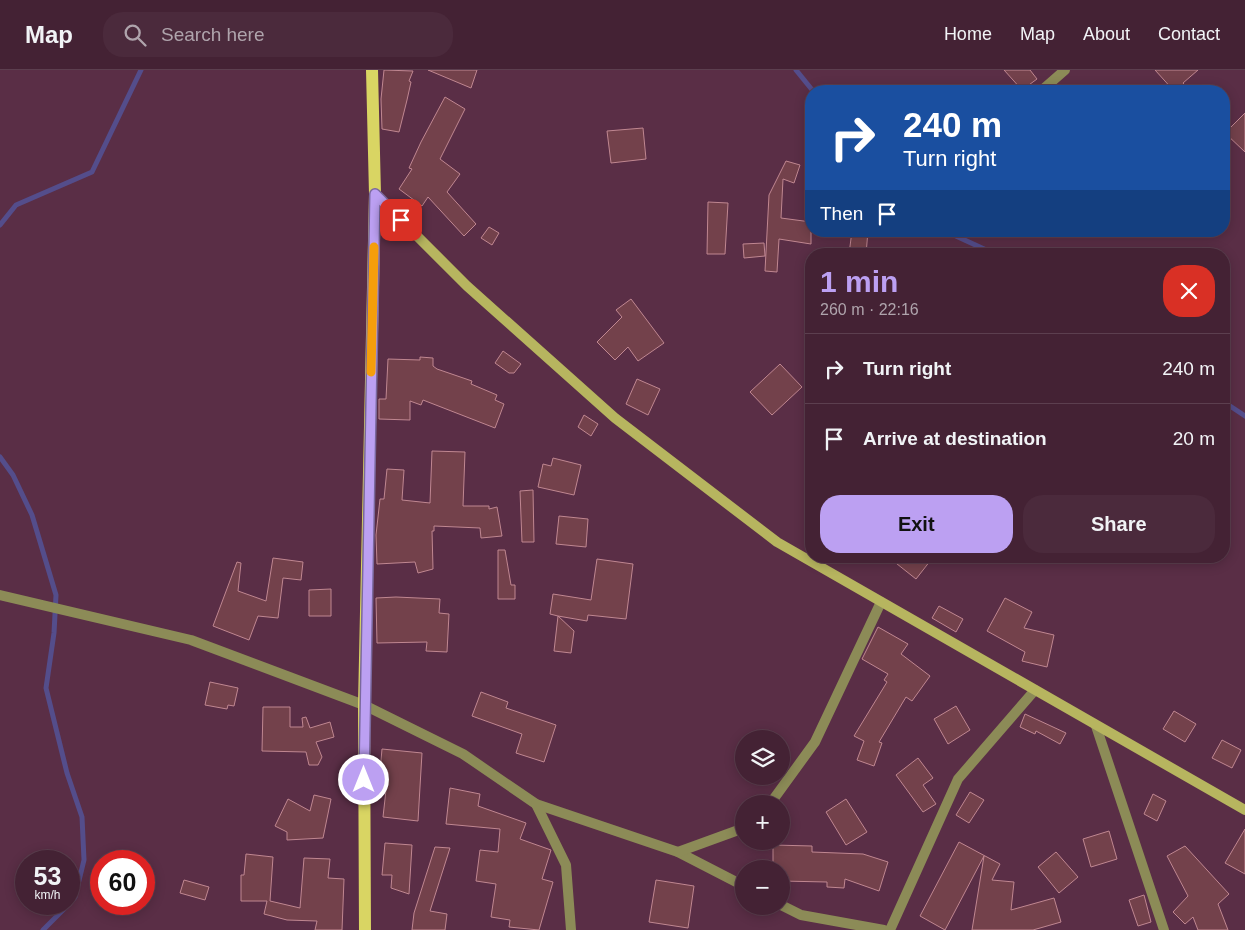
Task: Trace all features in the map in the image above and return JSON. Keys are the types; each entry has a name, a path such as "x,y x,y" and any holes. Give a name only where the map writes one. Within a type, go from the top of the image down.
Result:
{"main road":[{"path":"365,930 364,705 375,194 372,70"}],"street":[{"path":"1048,85 1065,70"},
{"path":"375,194 467,286 615,418 777,542 805,558"},
{"path":"813,563 1245,810"},
{"path":"0,595 191,640 364,705 464,754 536,804 678,852 735,881"},
{"path":"777,795 815,742 881,602"},
{"path":"890,930 958,779 1035,690"},
{"path":"1096,726 1164,930"},
{"path":"536,804 566,865 571,930"},
{"path":"678,852 735,831"},
{"path":"790,910 800,915 884,930"}],"building":[{"path":"384,70 413,71 409,81 411,82 399,132 382,129 381,99"},
{"path":"428,70 477,70 471,88"},
{"path":"1004,70 1030,70 1037,79 1029,85 1018,85"},
{"path":"1155,70 1198,70 1183,83 1185,85 1169,85"},
{"path":"445,97 465,109 440,159 460,174 447,192 476,224 464,236 428,197 422,206 399,189 412,169 409,168"},
{"path":"1245,113 1245,152 1230,138 1230,128"},
{"path":"643,128 646,159 611,163 607,131"},
{"path":"786,161 800,165 794,183 783,179 781,218 805,221 805,237 811,237 811,244 779,239 777,272 765,271 769,195"},
{"path":"708,202 728,203 725,254 707,254"},
{"path":"489,227 499,233 492,245 481,238"},
{"path":"851,237 867,237 867,248 850,248"},
{"path":"764,243 765,256 744,258 743,244"},
{"path":"631,299 664,343 638,361 628,347 615,360 597,342 622,317 616,310"},
{"path":"503,351 521,364 514,373 509,373 495,363"},
{"path":"420,357 433,358 433,366 437,369 472,381 471,384 497,395 495,400 504,404 495,428 423,400 421,405 410,401 410,420 379,419 379,399 386,399 388,359 420,360"},
{"path":"780,364 802,387 772,415 750,392"},
{"path":"637,379 660,389 648,415 626,404"},
{"path":"584,415 598,424 591,436 578,427"},
{"path":"432,451 465,452 463,506 489,506 489,509 497,507 502,536 481,538 480,528 434,526 434,531 432,531 433,569 418,573 415,562 377,564 376,535 380,499 384,499 387,469 404,470 402,500 430,503"},
{"path":"553,458 581,465 574,495 538,487 543,464 551,466"},
{"path":"533,490 534,542 522,542 520,491"},
{"path":"559,516 588,519 586,547 556,544"},
{"path":"498,550 505,550 511,585 515,585 515,599 498,599"},
{"path":"273,558 303,562 301,580 283,578 278,618 258,616 249,640 213,626 237,562 241,563 238,591 266,601"},
{"path":"597,559 633,564 626,619 588,615 587,621 550,614 553,594 591,600"},
{"path":"896,563 929,563 916,579"},
{"path":"331,589 331,616 309,616 309,590"},
{"path":"376,598 440,599 439,613 449,614 447,652 426,651 427,642 377,643"},
{"path":"1005,598 1032,612 1024,628 1054,635 1047,667 1022,661 1025,652 987,631"},
{"path":"939,606 963,619 956,632 932,618"},
{"path":"558,616 574,631 571,653 554,651"},
{"path":"878,627 908,644 901,654 930,676 912,701 906,697 879,742 882,743 874,766 857,760 864,741 854,736 887,682 884,680 888,674 862,659"},
{"path":"210,682 238,688 234,706 228,705 227,709 205,705"},
{"path":"481,692 508,702 506,708 556,725 544,762 516,753 522,734 472,716"},
{"path":"956,706 970,730 948,744 934,719"},
{"path":"263,707 290,707 290,727 303,727 302,718 306,717 310,728 330,722 334,737 316,742 322,757 318,765 309,765 306,752 262,751"},
{"path":"1174,711 1196,724 1185,742 1163,729"},
{"path":"1025,714 1066,733 1060,744 1036,731 1035,734 1020,727"},
{"path":"1222,740 1241,750 1232,768 1212,758"},
{"path":"382,749 422,753 418,821 383,817 388,772 380,772"},
{"path":"918,758 933,778 923,785 936,804 923,812 896,775"},
{"path":"450,788 480,794 478,806 526,823 520,839 551,850 542,879 553,882 539,930 509,927 510,920 491,917 496,884 476,881 480,850 498,852 500,829 446,824"},
{"path":"970,792 984,800 969,823 956,815"},
{"path":"1153,794 1166,801 1157,821 1144,814"},
{"path":"314,795 331,799 323,838 287,840 287,832 275,826 288,799 310,811"},
{"path":"846,799 867,832 846,845 826,812"},
{"path":"1245,829 1245,874 1225,863"},
{"path":"1109,831 1117,859 1091,867 1083,839"},
{"path":"959,842 1000,864 992,880 1014,882 1011,910 1054,898 1061,922 1033,930 972,930 984,856 945,930 920,916"},
{"path":"385,843 412,845 409,894 391,888 392,875 382,875"},
{"path":"790,845 812,846 812,852 863,854 888,862 879,891 845,879 844,888 827,887 827,882 790,881 790,860 773,860 773,850 790,850"},
{"path":"1185,846 1229,894 1218,904 1228,930 1198,930 1193,917 1185,924 1173,912 1188,896 1167,856"},
{"path":"435,847 450,848 430,911 447,914 445,930 412,930 414,913"},
{"path":"1056,852 1078,877 1059,893 1038,867"},
{"path":"246,854 273,857 270,901 300,908 304,858 330,859 328,878 344,879 342,930 315,930 317,921 287,920 264,914 267,901 241,901 241,875 244,875"},
{"path":"184,880 209,887 205,900 180,893"},
{"path":"656,880 694,886 688,928 649,922"},
{"path":"1144,895 1151,922 1138,926 1129,900"}],"waterway":[{"path":"0,225 16,205 92,172 141,70"},
{"path":"796,70 808,85"},
{"path":"958,237 982,248"},
{"path":"1230,406 1245,416"},
{"path":"0,457 13,475 32,515 56,595 54,633 46,688 67,773 82,817 84,860 80,876"},
{"path":"43,930 58,915"}],"slow traffic":[{"path":"371,372 374,247"}],"route":[{"path":"364,780 375,194 401,220"}]}
